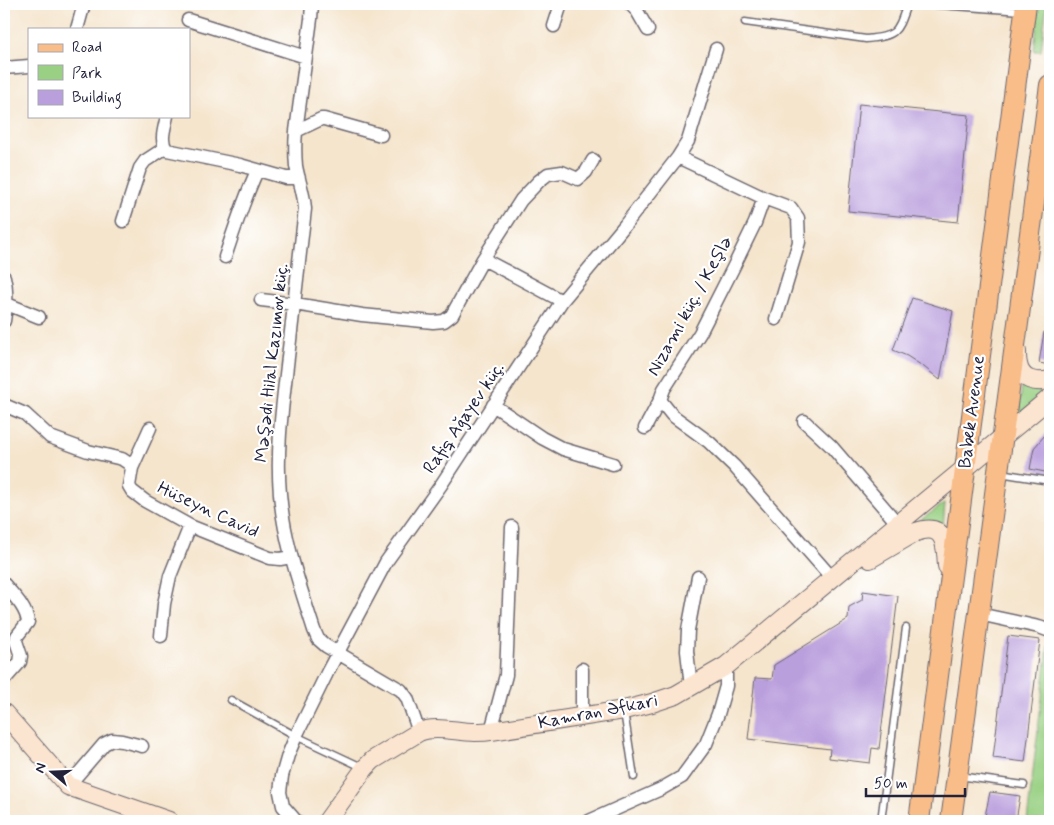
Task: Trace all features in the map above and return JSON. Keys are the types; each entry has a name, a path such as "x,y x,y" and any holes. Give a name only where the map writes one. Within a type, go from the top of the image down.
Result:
{"main road":[{"name":"Babek Avenue","path":"919,821 1025,8"},
{"name":"Babek Avenue","path":"951,821 1050,85"}],"street":[{"path":"77,28 84,4"},
{"name":"Məşədi Hilal Kazımov küç.","path":"312,4 296,130 296,166 304,196 305,209 282,414 278,461 280,495 290,557 318,639 326,646 401,690 407,698 418,732"},
{"path":"554,26 561,4"},
{"path":"630,4 637,11 648,30"},
{"path":"188,20 306,57"},
{"name":"Rafiq Ağayev küç.","path":"296,821 283,806 280,792 282,776 296,736 386,562 441,485 562,301 625,225 688,142 716,49"},
{"path":"4,68 28,66"},
{"path":"167,118 162,140 165,148 170,151 240,165 286,178 299,178"},
{"path":"296,130 324,119 381,136"},
{"path":"123,222 140,168 145,161 165,148"},
{"path":"678,157 764,198 790,208 798,218 799,242 776,319"},
{"path":"261,300 371,316 433,322 444,321 452,315 483,260 521,200 548,174 562,172 578,178 586,172 593,160"},
{"path":"225,257 242,204 257,171"},
{"name":"Nizami küç. / Keşlə","path":"764,198 733,268 700,332 664,389 660,400 672,415 709,442 734,466 832,578"},
{"path":"483,260 562,301"},
{"path":"4,277 7,304 4,321"},
{"path":"7,304 39,317"},
{"path":"1016,332 1018,364 1024,376 1030,380 1050,380"},
{"name":"Kamran Əfkari","path":"418,732 429,729 475,732 492,731 582,717 624,710 664,700 691,687 726,666 1050,398"},
{"path":"645,428 660,400"},
{"path":"4,405 25,414 50,437 88,451 122,459 132,468 150,428"},
{"path":"493,405 542,438 563,449 612,464"},
{"path":"804,421 831,446 898,524"},
{"name":"Hüseyn Cavid","path":"132,468 129,486 144,501 190,526 270,558 280,560 290,557"},
{"path":"161,636 164,604 170,576 190,526"},
{"path":"492,731 506,675 512,527"},
{"path":"850,563 866,561 916,532 924,529 932,530 939,532 945,543 949,591"},
{"path":"691,687 687,651 688,630 698,577"},
{"path":"4,584 22,607 27,615 28,622 17,636 16,642 20,662 4,680"},
{"path":"979,614 1050,631"},
{"path":"588,821 682,777 706,744 718,714 726,686 726,666"},
{"path":"582,669 582,717"},
{"path":"4,713 68,786 169,821"},
{"path":"327,821 373,760 418,732"},
{"path":"68,786 104,744 112,740 122,740 142,746"}],"lane":[{"path":"745,22 866,39 885,37 898,29 906,4"},
{"path":"926,4 1025,8"},
{"path":"998,472 1050,482"},
{"path":"881,821 906,628"},
{"path":"231,700 296,736 366,768"},
{"path":"624,710 634,777"},
{"path":"958,776 1024,785"}],"green space":[{"path":"1039,4 1047,4 1041,51 1034,51"},
{"path":"1022,384 1031,389 1050,388 1050,390 1019,415"},
{"path":"945,503 943,528 912,526"},
{"path":"1048,646 1050,646 1050,821 1027,821"}],"building":[{"path":"859,104 969,115 958,222 848,211"},
{"path":"912,298 953,311 940,380 907,356 893,350"},
{"path":"1044,332 1050,332 1050,365 1039,363"},
{"path":"1050,429 1050,473 1030,469 1034,448"},
{"path":"863,591 898,596 879,749 872,748 870,763 829,758 830,749 748,739 755,678 772,679 774,665 848,619 849,607 862,600"},
{"path":"1008,636 1040,640 1025,762 993,758"},
{"path":"990,792 1020,796 1016,821 984,821"}]}
